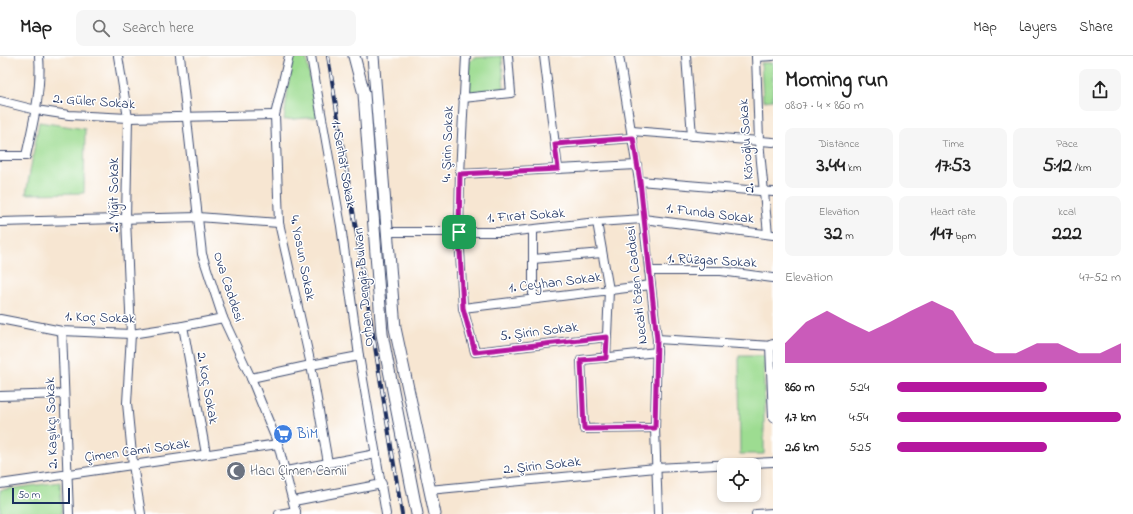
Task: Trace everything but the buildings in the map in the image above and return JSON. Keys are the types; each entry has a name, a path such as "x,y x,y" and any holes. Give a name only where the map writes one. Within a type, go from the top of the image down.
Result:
{"main road":[{"name":"Orhan Dengiz Bulvarı","path":"354,56 364,94 382,334 417,514"},
{"name":"Orhan Dengiz Bulvarı","path":"372,56 391,296 395,328 435,514"}],"street":[{"path":"0,156 26,156 36,110 40,69 39,56"},
{"name":"2. Yiğit Sokak","path":"118,56 128,118 126,219 131,334 127,403 133,465 141,514"},
{"name":"Ova Caddesi","path":"180,56 202,254 222,318 251,378 278,444 296,512"},
{"name":"4. Yosun Sokak","path":"289,56 275,115 279,223 311,364 328,463"},
{"name":"1. Serhat Sokak","path":"311,56 341,226 359,356 386,514"},
{"name":"4. Şirin Sokak","path":"466,56 463,98 459,232 463,308 475,352"},
{"path":"463,98 511,93 508,56"},
{"path":"544,56 558,169"},
{"name":"Necati Özen Caddesi","path":"619,56 640,181 657,339 655,428 658,514"},
{"path":"686,56 692,136"},
{"path":"756,56 773,56"},
{"name":"2. Köroğlu Sokak","path":"756,56 758,141 763,191 770,235"},
{"name":"2. Güler Sokak","path":"0,101 69,116 128,118 275,115"},
{"path":"555,144 632,135 692,136 773,142"},
{"path":"460,174 637,165"},
{"path":"640,181 773,192"},
{"path":"0,222 198,216 279,223"},
{"name":"1. Fırat Sokak","path":"387,232 508,232 597,222 643,219"},
{"name":"1. Funda Sokak","path":"643,219 770,235"},
{"path":"597,222 609,290 606,358"},
{"path":"533,299 534,230"},
{"path":"533,258 602,253"},
{"name":"1. Rüzgar Sokak","path":"649,270 722,271 773,278"},
{"name":"1. Ceyhan Sokak","path":"463,308 651,285"},
{"name":"1. Koç Sokak","path":"0,319 62,331 131,334 222,318"},
{"name":"2. Koç Sokak","path":"183,326 206,454"},
{"name":"2. Kaşıkçı Sokak","path":"62,331 69,514"},
{"name":"5. Şirin Sokak","path":"475,352 607,337"},
{"path":"657,339 772,345 773,418"},
{"path":"655,428 584,429 581,360 657,352"},
{"path":"251,378 311,364 359,356"},
{"path":"0,396 64,394"},
{"name":"Çimen Cami Sokak","path":"0,484 278,444"},
{"path":"286,471 376,454"},
{"name":"2. Şirin Sokak","path":"429,490 656,468 773,462"},
{"path":"294,501 382,484"},
{"path":"279,514 296,512"},
{"path":"756,514 773,513"}],"green space":[{"path":"292,56 306,56 317,117 284,120"},
{"path":"502,56 504,90 469,94 469,63 473,58"},
{"path":"761,63 773,63 773,100 763,101"},
{"path":"39,122 85,129 84,193 26,194"},
{"path":"739,356 764,356 764,454 740,454"},
{"path":"60,482 62,514 0,514 0,490"}],"railway":[{"path":"328,56 402,514"}],"place":[{"name":"BİM","path":"283,434"},
{"name":"Hacı Çimen Camii","path":"236,471"}],"route":[{"path":"633,138 640,181 657,339 655,428 584,429 581,360 606,358 607,337 475,352 463,308 459,232 460,174 558,169 555,144 633,138"}]}
